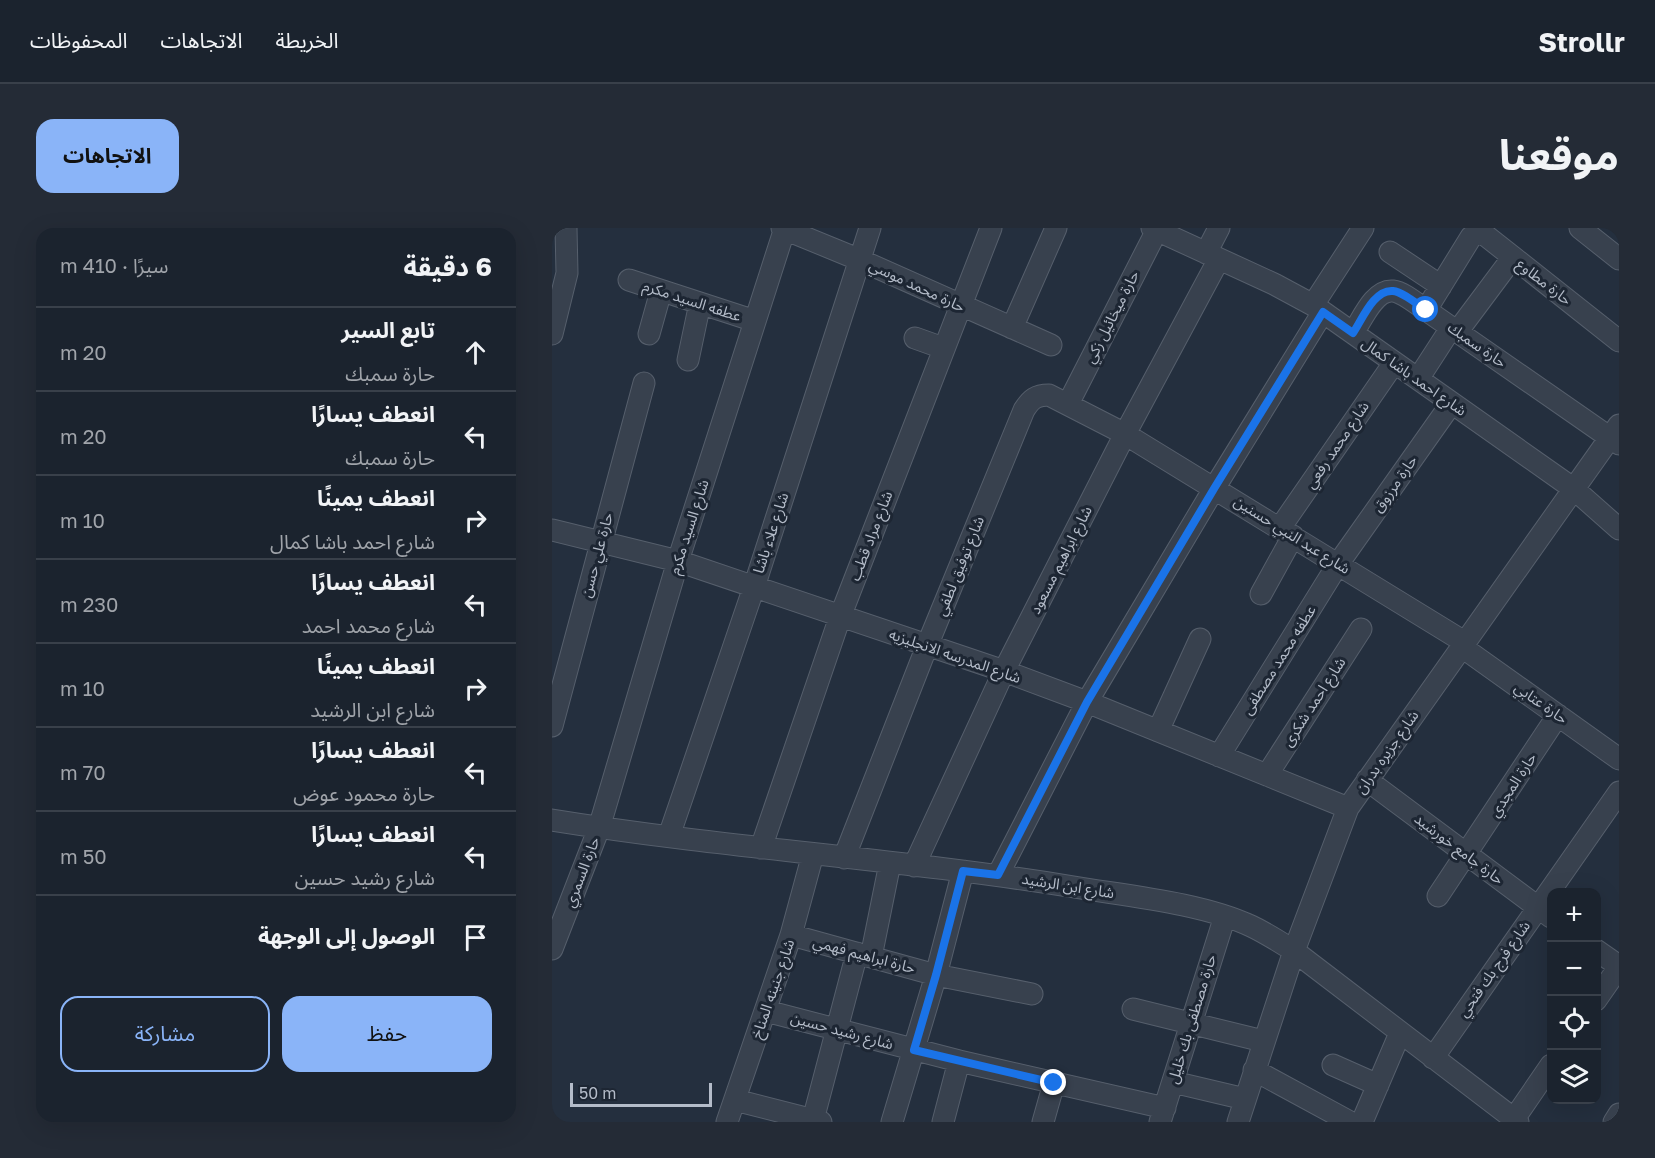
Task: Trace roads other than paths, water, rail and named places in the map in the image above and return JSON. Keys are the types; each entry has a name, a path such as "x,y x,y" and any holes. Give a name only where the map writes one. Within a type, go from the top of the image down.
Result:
{"street":[{"path":"552,334 567,273 566,228"},
{"name":"حارة محمد موسي","path":"784,228 1051,345"},
{"name":"شارع السيد مكرم","path":"599,828 678,561 784,228"},
{"name":"شارع علاء باشا","path":"669,836 870,228"},
{"name":"شارع مراد قطب","path":"761,848 840,617 991,228"},
{"path":"1012,328 1056,228"},
{"name":"شارع ابراهيم مسعود","path":"914,866 1004,671 1213,256 1219,228"},
{"path":"998,875 1087,702 1215,487 1363,228"},
{"path":"1580,228 1619,259"},
{"name":"شارع احمد باشا كمال","path":"1164,231 1274,284 1318,309 1574,489 1619,529"},
{"name":"حارة ميخائيل زكي","path":"1068,404 1164,231"},
{"path":"1426,310 1471,237 1478,233 1485,235 1513,257"},
{"path":"1390,252 1441,286"},
{"name":"حارة مطاوع","path":"1418,380 1454,330 1513,257 1619,341"},
{"name":"عطفه السيد مكرم","path":"629,280 755,321"},
{"path":"649,333 661,291"},
{"name":"حارة سمبك","path":"1353,333 1378,295 1386,291 1395,291 1616,436"},
{"path":"688,360 700,303"},
{"path":"915,338 943,348"},
{"name":"شارع محمد رفعي","path":"1261,594 1287,532 1394,363"},
{"name":"حارة علي حسن","path":"552,726 644,383"},
{"name":"شارع عبد النبي حسنين","path":"1023,410 1030,400 1039,395 1049,395 1125,434 1215,487 1464,645"},
{"name":"حارة مرزوق","path":"1338,564 1451,404"},
{"name":"شارع توفيق لطفي","path":"844,858 1023,410"},
{"name":"شارع جزيره بدران","path":"1238,1122 1294,951 1348,808 1574,489 1616,436"},
{"name":"شارع المدرسه الانجليزيه","path":"552,530 678,561 1004,671 1087,702 1348,808"},
{"name":"عطفه محمد مصطفى","path":"1219,756 1338,564"},
{"name":"شارع احمد شكرى","path":"1267,775 1361,629"},
{"path":"1158,731 1200,639"},
{"name":"حارة عتابي","path":"1464,645 1619,759"},
{"name":"حارة المجدي","path":"1438,897 1558,715"},
{"name":"حارة جامع خورشيد","path":"1367,780 1544,912"},
{"name":"شارع فرج بك فتحي","path":"1433,1058 1544,912 1619,792"},
{"name":"شارع ابن الرشيد","path":"552,820 761,848 998,875 1170,903 1225,916 1272,936 1294,951 1516,1120"},
{"name":"حارة السمري","path":"552,949 599,828"},
{"name":"شارع جنينه المناخ","path":"727,1122 791,935 813,854"},
{"path":"735,1100 817,1121 837,1030 864,955 890,863"},
{"path":"892,1122 936,975 963,871"},
{"name":"حارة مصطفى بك خليل","path":"1162,1115 1225,916"},
{"name":"حارة ابراهيم فهمي","path":"791,935 936,975 1032,994"},
{"path":"1599,996 1619,967 1601,954"},
{"path":"1134,1009 1263,1041"},
{"name":"شارع رشيد حسين","path":"766,1011 914,1050 1054,1083 1162,1115"},
{"path":"1362,1122 1400,1033"},
{"path":"943,1122 959,1061"},
{"path":"1333,1065 1378,1085"},
{"path":"1254,1070 1350,1122"},
{"path":"1516,1120 1547,1071"},
{"path":"1173,1082 1245,1099"},
{"path":"1043,1122 1054,1083"},
{"path":"1614,1122 1619,1114"}]}
